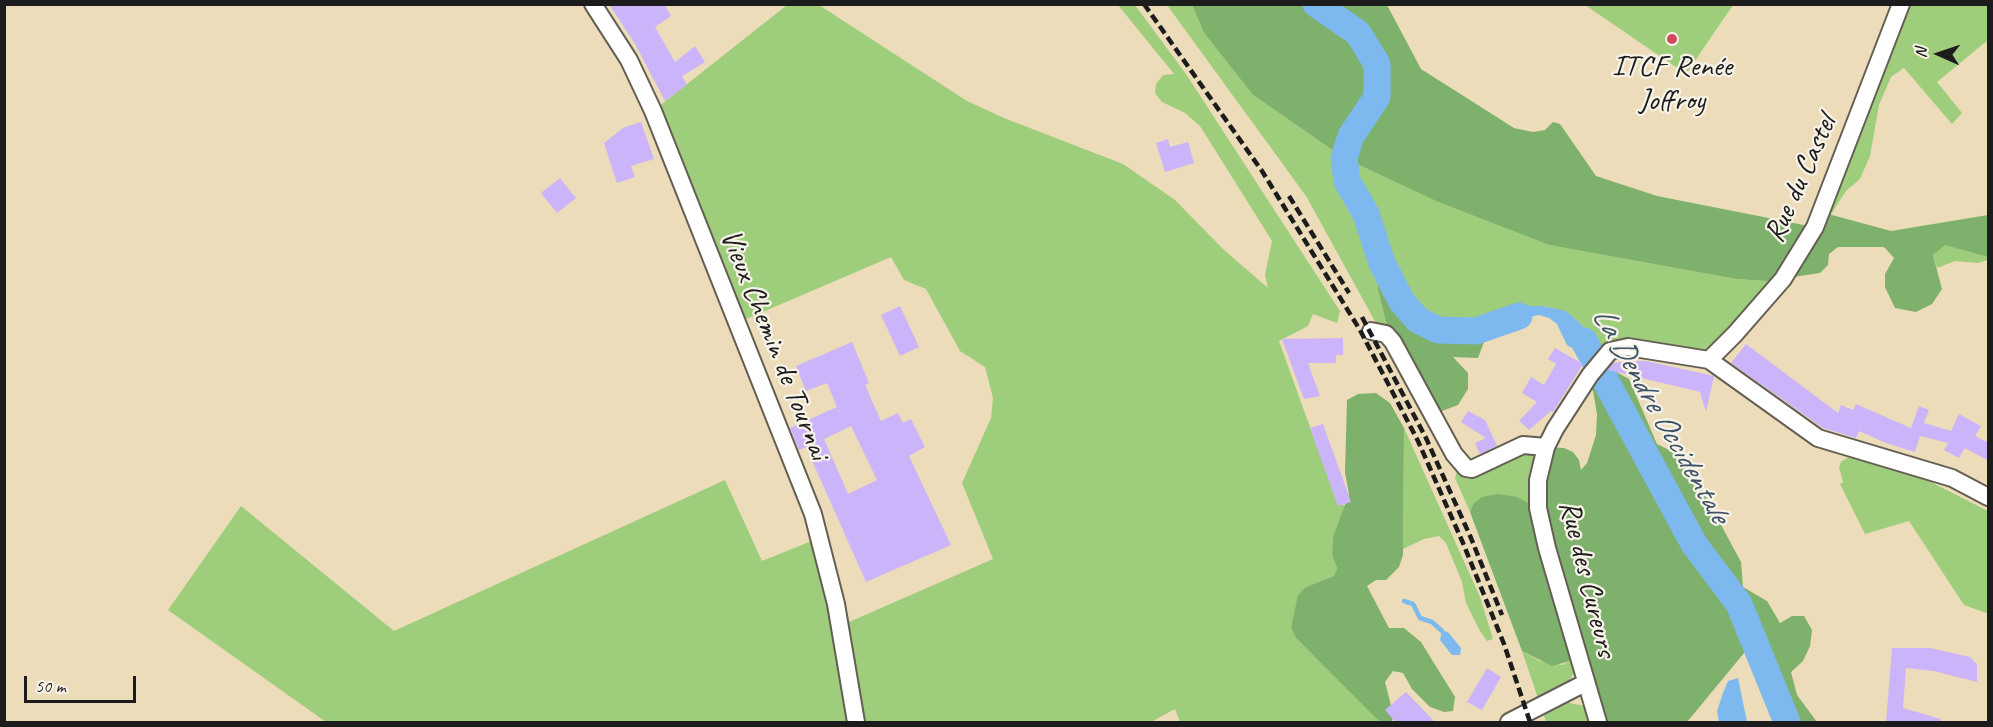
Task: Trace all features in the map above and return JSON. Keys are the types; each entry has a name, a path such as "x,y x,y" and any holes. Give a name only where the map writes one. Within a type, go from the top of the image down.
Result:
{"street":[{"name":"Vieux Chemin de Tournai","path":"593,4 629,60 653,111 813,514 836,604 856,723"},
{"name":"Rue du Castel","path":"1709,360 1757,311 1783,279 1815,227 1901,4"},
{"path":"1371,331 1386,334 1393,342 1459,463 1466,468 1472,469 1523,445 1546,447"},
{"name":"Rue des Cureurs","path":"1598,723 1538,508 1538,480 1546,447 1605,354 1628,347 1709,360"},
{"path":"1709,360 1818,438 1952,478 1989,497"},
{"path":"1509,723 1586,683"}],"green space":[{"path":"787,5 819,5 967,101 1004,118 1123,164 1175,200 1223,249 1268,288 1265,275 1272,241 1200,126 1185,113 1162,102 1155,93 1156,84 1163,75 1174,74 1118,5 1135,5 1186,74 1340,311 1337,323 1313,314 1308,326 1279,341 1338,505 1347,505 1333,537 1332,555 1337,568 1334,576 1306,587 1291,628 1296,638 1381,722 1180,722 1175,709 1151,722 326,722 168,610 241,506 394,631 725,480 762,561 819,538 840,626 993,559 962,483 991,418 993,398 985,367 960,351 926,289 904,280 891,257 737,323 653,111"},
{"path":"1167,5 1192,5 1204,33 1253,95 1344,158 1438,202 1549,245 1736,279 1767,281 1783,279 1706,351 1605,354 1581,324 1567,312 1543,306 1526,306 1485,324 1485,328 1476,331 1438,330 1418,320 1402,302 1388,329 1376,323 1306,196"},
{"path":"1192,5 1387,5 1421,69 1514,128 1533,132 1545,130 1553,122 1560,124 1596,176 1657,196 1814,227 1821,212 1891,231 1988,215 1988,257 1945,245 1933,255 1942,289 1932,304 1916,312 1895,308 1885,287 1885,274 1894,258 1884,247 1838,247 1829,254 1828,265 1820,273 1767,281 1736,279 1549,245 1438,202 1344,158 1253,95 1204,33"},
{"name":"ITCF Renée Joffroy","path":"1585,5 1733,5 1686,74"},
{"path":"1901,5 1988,5 1988,40 1937,82 1962,113 1952,124 1904,68 1891,77 1879,105 1870,156 1860,179 1846,191 1830,216 1821,212"},
{"path":"1945,244 1988,257 1988,260 1978,263 1955,261 1937,268 1933,255"},
{"path":"1380,259 1402,302 1418,320 1438,330 1476,331 1485,328 1487,334 1478,358 1453,357 1468,373 1468,389 1458,405 1442,411 1428,406 1388,329 1378,289"},
{"path":"1605,354 1614,363 1618,373 1629,379 1657,444 1685,458 1741,562 1743,587 1767,601 1780,623 1792,616 1804,616 1812,630 1810,646 1803,661 1791,672 1797,695 1817,722 1787,722 1754,641 1687,722 1598,722 1574,654 1570,661 1552,666 1522,651 1470,512 1473,504 1482,497 1498,494 1517,497 1538,508 1546,447 1564,448 1573,452 1579,460 1581,470 1587,463 1596,435 1597,414 1593,391 1586,380"},
{"path":"1376,393 1390,403 1404,428 1403,555 1399,567 1386,580 1376,580 1367,586 1389,628 1404,628 1421,642 1455,697 1453,711 1444,712 1430,707 1412,689 1403,673 1393,671 1385,682 1394,717 1391,722 1381,722 1376,718 1296,638 1291,628 1298,595 1306,587 1334,576 1337,568 1332,555 1333,537 1349,494 1345,473 1347,400 1358,394"},
{"path":"1404,428 1480,597 1493,639 1487,641 1480,631 1466,603 1462,582 1446,543 1439,536 1424,539 1403,549"},
{"path":"1546,447 1538,508 1473,504 1470,512 1455,478 1459,463 1466,468 1512,449"},
{"path":"1858,457 1882,463 1927,480 1988,511 1988,611 1986,613 1964,605 1909,521 1865,534 1840,484 1843,482 1839,467 1841,462 1847,458"},
{"path":"1522,651 1540,661 1562,665 1570,661 1574,654 1575,672 1563,689 1539,701"},
{"path":"1564,702 1585,706 1598,722 1546,722 1542,709"}],"water":[{"path":"1526,306 1543,306 1566,311 1581,324 1605,354 1594,369 1584,355 1567,345 1557,324 1549,318 1539,315 1516,320 1487,334 1484,324"},
{"path":"1442,631 1448,632 1461,648 1460,655 1452,655 1440,640"},
{"path":"1738,678 1747,722 1719,722 1717,711 1728,681"}],"building":[{"path":"609,4 664,4 671,16 655,27 675,62 695,46 705,62 682,76 687,85 665,101 635,44"},
{"path":"641,122 654,159 631,166 635,177 617,183 604,143 623,128"},
{"path":"1168,139 1170,147 1188,142 1194,163 1165,172 1156,143"},
{"path":"560,178 576,198 557,213 541,193"},
{"path":"900,306 919,347 900,356 881,315"},
{"path":"1343,338 1343,355 1336,355 1336,363 1308,363 1320,396 1304,399 1282,339"},
{"path":"852,342 869,383 865,385 881,421 898,413 903,423 911,419 925,447 909,456 951,545 866,582 806,447 799,450 790,428 837,407 827,383 806,391 796,366","holes":["851,426 877,480 848,494 824,439"]},
{"path":"1746,344 1838,413 1841,405 1853,410 1856,404 1911,428 1919,406 1929,410 1924,423 1951,431 1959,414 1981,426 1975,436 1989,443 1989,461 1965,448 1959,458 1944,450 1948,443 1920,436 1915,452 1859,431 1856,438 1823,428 1731,363"},
{"path":"1555,348 1583,364 1553,412 1551,411 1529,430 1519,421 1537,402 1522,393 1531,377 1544,385 1556,364 1548,359"},
{"path":"1646,361 1714,376 1706,412 1700,392 1608,370 1613,363"},
{"path":"1468,411 1485,420 1497,446 1480,454 1475,443 1486,438 1461,422"},
{"path":"1323,424 1351,502 1338,506 1310,428"},
{"path":"1892,648 1930,648 1970,657 1977,664 1977,682 1934,671 1906,668 1903,708 1941,719 1941,723 1886,723"},
{"path":"1487,668 1501,677 1482,710 1467,702"},
{"path":"1406,692 1436,723 1396,723 1385,710"}],"waterway":[{"name":"La Dendre Occidentale","path":"1316,4 1358,33 1377,64 1377,97 1351,136 1344,158 1347,181 1366,214 1382,263 1402,302 1418,320 1438,330 1476,331 1519,316"},
{"name":"La Dendre Occidentale","path":"1584,341 1694,544 1739,604 1787,722"},
{"path":"1404,601 1413,604 1420,618 1432,622 1442,631"}],"railway":[{"path":"1144,4 1262,171 1360,330 1418,441 1463,543 1504,644 1530,722"},
{"path":"1289,196 1349,293"},
{"path":"1362,317 1426,438 1471,538 1502,615"}],"place":[{"name":"ITCF Renée Joffroy","path":"1672,39"}]}
